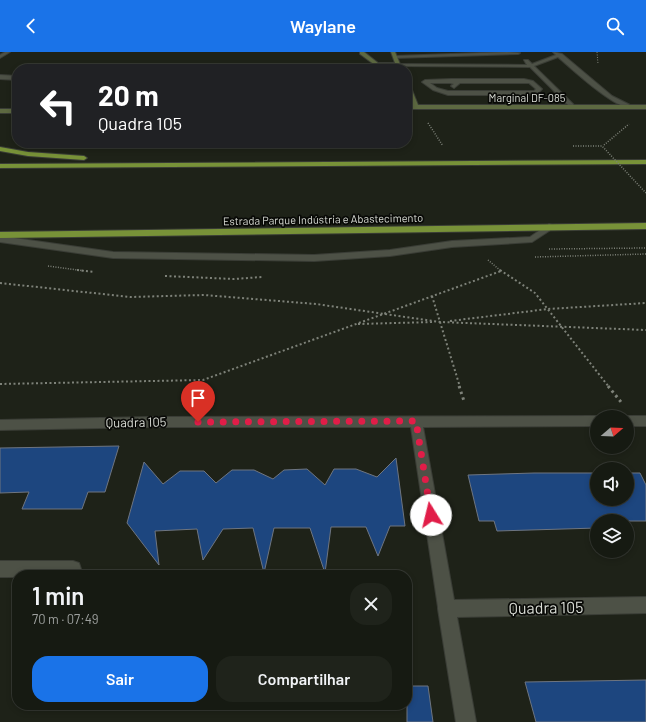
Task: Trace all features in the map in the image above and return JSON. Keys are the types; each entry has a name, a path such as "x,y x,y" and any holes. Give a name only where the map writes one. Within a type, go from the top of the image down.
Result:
{"highway":[{"path":"0,149 28,154 67,157 295,165"},
{"path":"0,166 646,162"},
{"name":"Estrada Parque Indústria e Abastecimento","path":"0,235 646,226"}],"main road":[{"path":"362,52 377,64 396,61"},
{"path":"362,52 365,64"},
{"path":"412,97 416,106"},
{"name":"Marginal DF-085","path":"412,106 646,107"},
{"path":"0,111 12,111"}],"street":[{"path":"0,57 8,52"},
{"path":"396,61 517,52 573,107"},
{"path":"396,61 458,66 531,66 558,54 610,97 630,107"},
{"path":"396,61 526,61"},
{"path":"458,66 462,73"},
{"path":"467,66 469,73"},
{"path":"425,75 425,82"},
{"path":"519,75 524,81"},
{"path":"0,77 12,78"},
{"path":"524,81 535,85 539,89 538,92 493,94 474,92 442,92 425,82 524,81"},
{"path":"456,82 458,84 451,89 460,92 474,92 489,89 507,91 512,88 498,84 473,85 467,82"},
{"path":"489,89 493,94"},
{"path":"0,239 113,255 314,258 390,253 452,244 532,239 549,227"},
{"path":"416,421 446,609 466,722"},
{"name":"Quadra 105","path":"0,425 151,422 590,421"},
{"path":"0,569 73,569"},
{"name":"Quadra 105","path":"446,609 646,605"}],"path":[{"path":"595,65 599,64 597,52"},
{"path":"416,106 443,145"},
{"path":"573,146 602,146 633,121"},
{"path":"602,146 646,193"},
{"path":"542,250 646,248"},
{"path":"533,257 646,254"},
{"path":"486,259 492,255"},
{"path":"486,259 494,258"},
{"path":"486,259 501,271 535,293 636,421"},
{"path":"0,384 203,380 501,271"},
{"path":"0,283 130,297 204,295 316,304 440,322 548,310 646,303"},
{"path":"432,296 471,422"},
{"path":"356,324 440,322 646,330"}],"building":[{"path":"119,446 105,492 88,492 82,509 22,509 29,492 0,493 0,448"},
{"path":"396,458 405,526 390,526 378,556 366,527 331,527 325,570 324,570 310,528 274,528 265,570 263,570 253,528 223,529 203,560 197,529 155,531 159,565 127,523 144,462 163,484 180,471 204,471 216,483 232,470 254,470 273,479 284,470 307,469 325,485 334,469 356,469 377,477"},
{"path":"590,473 590,506 634,506 634,473 640,473 646,485 646,521 634,521 634,514 590,514 590,528 497,531 494,521 479,521 468,475"},
{"path":"646,680 646,722 536,722 525,682"},
{"path":"412,686 428,686 433,722 407,722 407,710 412,710"}],"route":[{"path":"198,422 416,421 431,515"}]}
